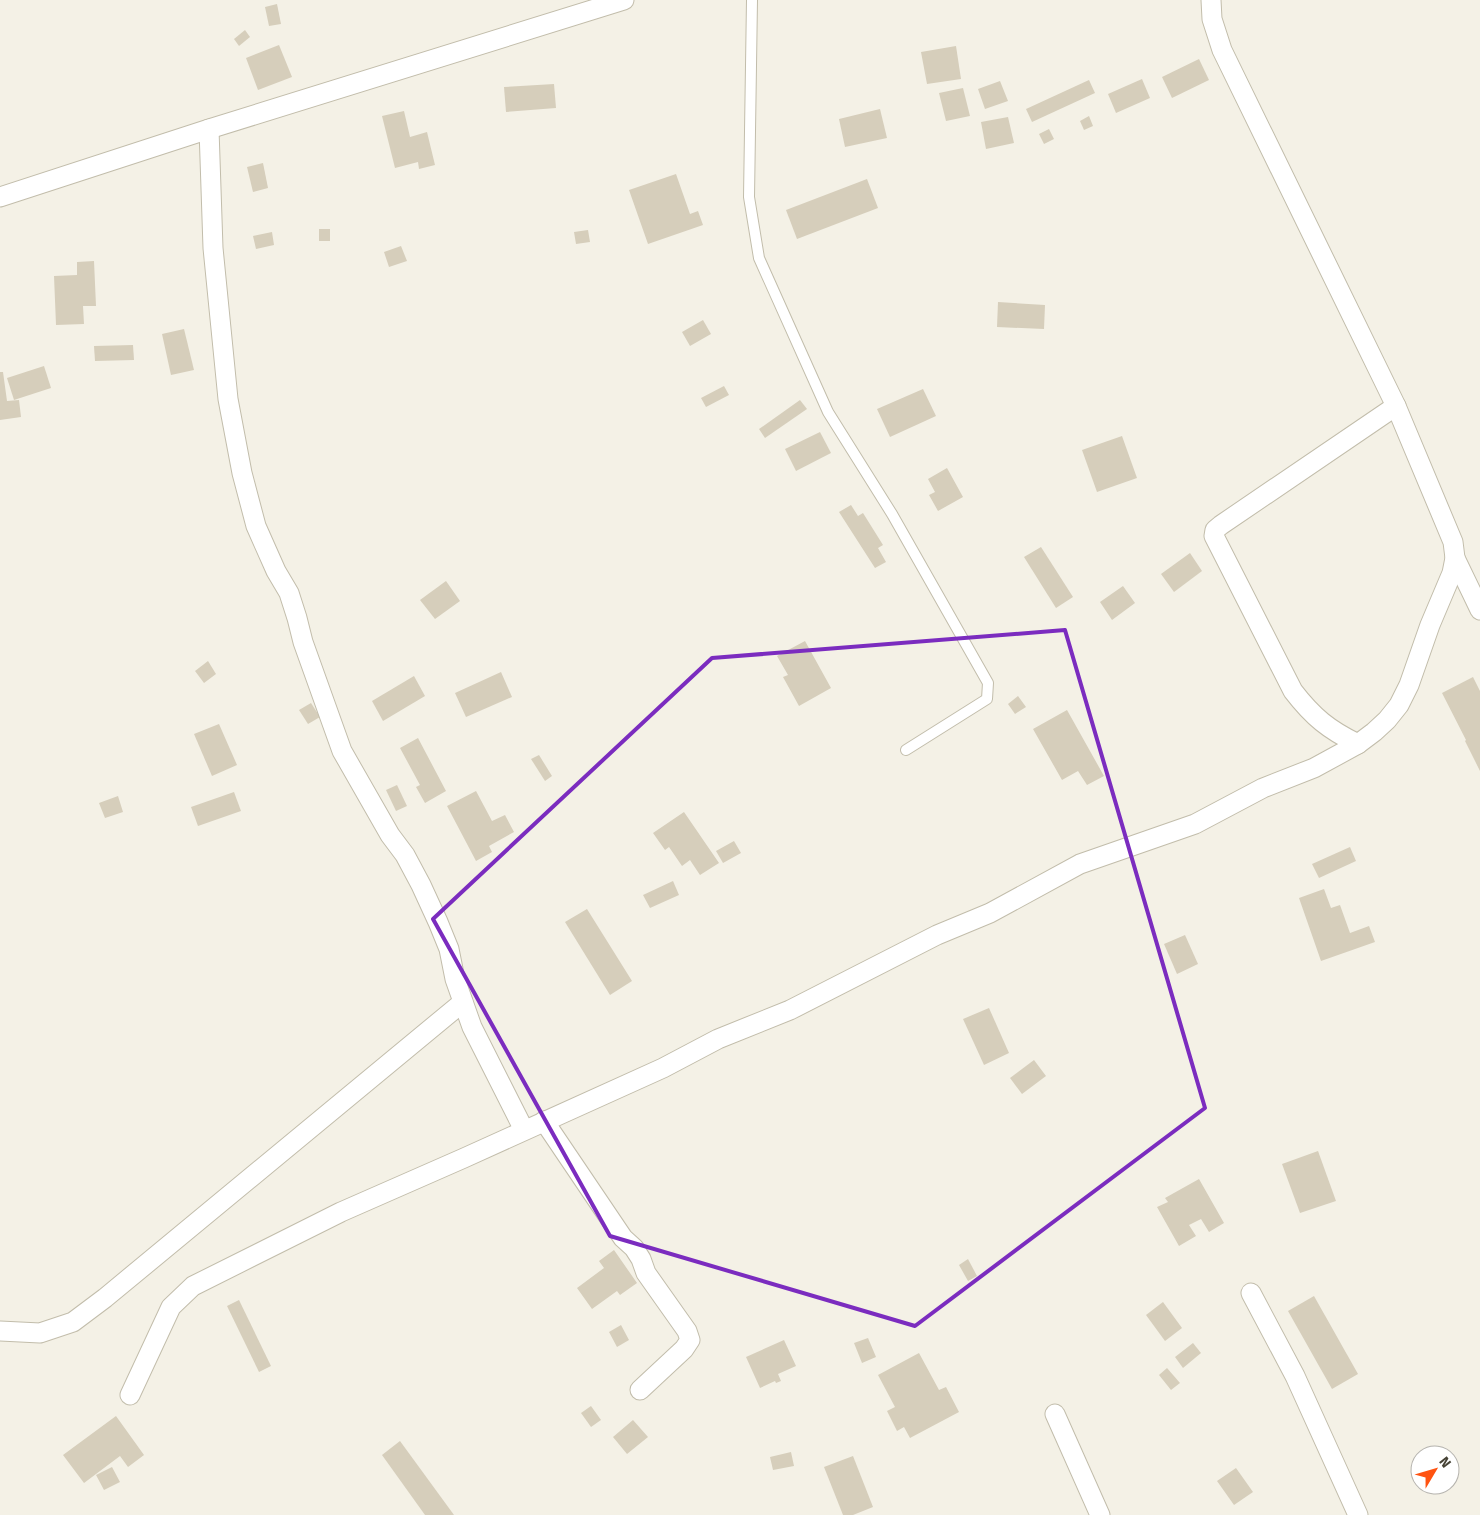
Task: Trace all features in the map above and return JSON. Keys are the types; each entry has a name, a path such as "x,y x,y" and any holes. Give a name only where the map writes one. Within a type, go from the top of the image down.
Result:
{"street":[{"path":"0,197 209,129 624,0"},
{"path":"130,1395 171,1307 192,1286 341,1212 663,1068 718,1038 790,1010 937,935 990,913 1080,864 1195,824 1263,788 1314,768 1358,744 1387,720 1399,705 1409,685 1430,625 1452,573 1455,558 1453,542 1396,406 1222,50 1212,19 1210,0"},
{"path":"209,129 213,248 228,399 242,473 256,526 276,571 289,593 303,642 342,751 421,885 448,949 455,979 472,1027 524,1130"},
{"path":"1358,744 1322,723 1293,692 1214,536 1215,530 1221,525 1396,406"},
{"path":"1455,558 1480,610"},
{"path":"0,1331 40,1333 73,1322 105,1298 463,1002"},
{"path":"544,1121 623,1238 642,1259 646,1273 687,1331 690,1340 684,1350 640,1390"},
{"path":"1251,1293 1295,1376 1358,1515"},
{"path":"1055,1414 1100,1515"}],"lane":[{"path":"752,0 749,197 758,258 828,412 892,514 988,683 987,699 906,750"}],"highlighted area":[{"path":"1065,630 1205,1108 915,1326 610,1236 433,919 712,658"}],"building":[{"path":"277,4 281,24 269,26 265,7"},
{"path":"245,30 250,37 239,46 234,39"},
{"path":"279,45 292,77 258,90 246,58"},
{"path":"956,46 961,79 927,84 921,52"},
{"path":"1199,59 1209,80 1172,98 1162,77"},
{"path":"1142,79 1150,98 1116,113 1108,94"},
{"path":"1089,80 1095,93 1032,122 1026,109"},
{"path":"1000,81 1008,101 985,109 978,89"},
{"path":"554,84 556,108 506,112 504,87"},
{"path":"963,88 970,116 946,121 939,93"},
{"path":"880,109 887,138 845,147 839,119"},
{"path":"404,111 410,137 427,132 435,165 419,169 418,162 395,168 382,116"},
{"path":"1089,116 1093,126 1084,130 1080,121"},
{"path":"1008,117 1014,143 986,149 981,122"},
{"path":"1049,129 1054,139 1044,144 1039,134"},
{"path":"263,163 268,188 253,192 247,167"},
{"path":"676,174 690,214 698,211 703,225 648,244 629,190"},
{"path":"867,179 878,208 797,239 786,210"},
{"path":"319,229 330,229 330,241 319,241"},
{"path":"588,230 590,242 576,244 574,232"},
{"path":"272,232 274,245 256,249 253,236"},
{"path":"401,246 407,261 389,267 384,252"},
{"path":"94,261 96,306 83,306 84,324 56,325 54,276 77,275 77,262"},
{"path":"998,302 1045,305 1044,329 997,327"},
{"path":"703,320 711,334 690,346 682,332"},
{"path":"184,329 194,370 171,375 162,334"},
{"path":"133,345 134,360 95,361 94,346"},
{"path":"44,366 51,388 14,400 7,378"},
{"path":"0,372 3,372 7,401 19,400 21,417 0,420"},
{"path":"724,386 729,395 706,407 701,398"},
{"path":"923,389 936,416 890,437 877,409"},
{"path":"800,400 807,409 765,438 759,429"},
{"path":"820,432 831,453 796,471 785,449"},
{"path":"1122,436 1137,478 1097,492 1082,450"},
{"path":"947,468 963,497 938,511 929,495 935,492 928,479"},
{"path":"851,505 858,516 863,513 883,545 878,548 886,562 875,568 839,512"},
{"path":"1041,547 1073,597 1056,608 1024,557"},
{"path":"1190,553 1202,571 1174,592 1161,574"},
{"path":"446,581 460,601 435,619 420,600"},
{"path":"1123,586 1135,603 1112,620 1100,602"},
{"path":"805,641 831,688 799,706 783,677 788,675 777,656"},
{"path":"208,661 216,674 204,683 195,671"},
{"path":"501,672 512,697 466,717 455,693"},
{"path":"414,676 425,696 383,721 372,701"},
{"path":"1473,677 1480,691 1480,771 1442,693"},
{"path":"1018,696 1026,707 1015,714 1008,704"},
{"path":"311,703 320,717 308,724 299,710"},
{"path":"1067,710 1104,776 1087,785 1078,771 1062,780 1033,729"},
{"path":"219,724 237,765 212,776 194,734"},
{"path":"418,738 446,791 425,803 416,787 420,785 400,748"},
{"path":"539,755 552,776 545,781 531,759"},
{"path":"397,785 407,806 396,811 386,790"},
{"path":"476,791 492,821 505,815 514,832 489,846 492,852 476,861 447,806"},
{"path":"234,792 241,811 198,826 191,807"},
{"path":"118,796 123,812 105,818 99,803"},
{"path":"684,812 719,863 700,875 690,860 682,866 669,847 665,850 653,833"},
{"path":"734,841 741,853 723,863 716,851"},
{"path":"1350,847 1356,861 1319,878 1312,864"},
{"path":"673,881 679,895 650,908 643,895"},
{"path":"1324,889 1331,908 1340,905 1350,933 1369,926 1375,942 1321,961 1299,898"},
{"path":"587,909 632,981 610,995 565,922"},
{"path":"1185,935 1198,964 1177,974 1164,944"},
{"path":"989,1008 1009,1053 984,1065 963,1019"},
{"path":"1034,1060 1046,1076 1022,1094 1010,1078"},
{"path":"1318,1151 1336,1201 1300,1213 1282,1164"},
{"path":"1199,1179 1224,1223 1209,1232 1201,1219 1189,1225 1196,1236 1179,1246 1157,1207 1168,1202 1165,1198"},
{"path":"614,1250 637,1283 620,1295 617,1291 592,1309 577,1288 604,1268 599,1261"},
{"path":"968,1259 977,1276 968,1281 959,1265"},
{"path":"1314,1296 1358,1374 1332,1389 1288,1311"},
{"path":"239,1300 271,1366 259,1372 227,1306"},
{"path":"1163,1302 1182,1328 1165,1341 1146,1315"},
{"path":"621,1325 629,1340 617,1347 609,1332"},
{"path":"868,1338 876,1357 862,1363 854,1343"},
{"path":"784,1340 796,1366 778,1374 781,1381 776,1383 775,1381 760,1388 746,1357"},
{"path":"1193,1343 1201,1353 1183,1368 1175,1357"},
{"path":"919,1353 939,1390 946,1387 959,1412 910,1438 904,1427 897,1431 887,1411 895,1407 878,1375"},
{"path":"1167,1368 1180,1383 1171,1390 1159,1375"},
{"path":"591,1406 601,1420 591,1427 581,1413"},
{"path":"116,1416 144,1455 128,1467 120,1456 84,1483 63,1455"},
{"path":"633,1420 648,1437 627,1454 613,1437"},
{"path":"400,1441 454,1515 425,1515 382,1455"},
{"path":"791,1452 794,1466 773,1470 770,1457"},
{"path":"853,1456 873,1507 853,1515 843,1515 824,1467"},
{"path":"112,1467 120,1482 104,1490 96,1475"},
{"path":"1236,1468 1253,1492 1234,1505 1217,1481"}]}
